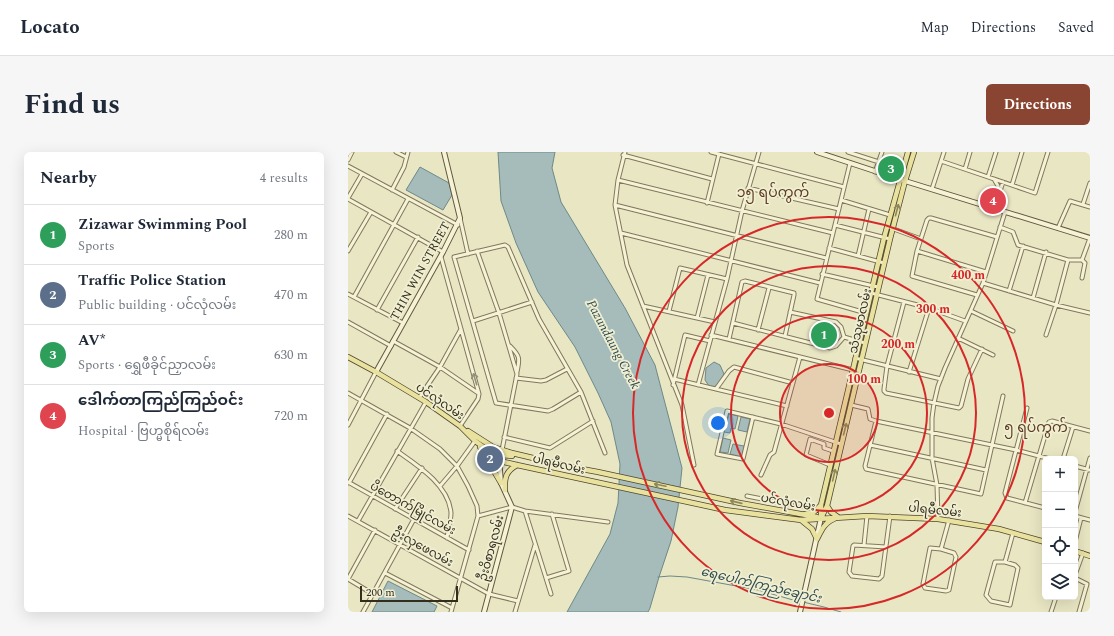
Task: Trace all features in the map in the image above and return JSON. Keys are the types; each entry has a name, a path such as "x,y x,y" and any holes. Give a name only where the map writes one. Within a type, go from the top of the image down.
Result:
{"main road":[{"name":"THIN WIN STREET","path":"376,372 458,225 460,218 444,152"},
{"path":"817,152 905,182 1090,238"},
{"name":"သံသုမာလမ်း","path":"800,611 817,539 821,518 821,505 842,413 887,226 908,152"},
{"name":"သံသုမာလမ်း","path":"821,518 827,506 892,228 914,152"},
{"name":"ပင်လုံလမ်း","path":"348,357 426,402 460,426 475,441 504,462 518,465"},
{"path":"842,413 849,414"},
{"path":"460,426 495,451 498,458 501,483"},
{"path":"475,441 482,449 501,483"},
{"path":"484,442 502,451 571,467"},
{"path":"498,458 501,455 504,455 548,465 571,467"},
{"path":"505,490 506,474 518,465"},
{"name":"ပါရမီလမ်း","path":"518,465 597,483"},
{"name":"ပါရမီလမ်း","path":"571,467 598,472"},
{"name":"ပင်လုံလမ်း","path":"598,472 698,494 821,518"},
{"name":"ဦးဝိစာရလမ်း","path":"484,612 512,507 501,483"},
{"name":"ပင်လုံလမ်း","path":"597,483 725,510 801,520 821,518"},
{"path":"802,514 814,512 821,505"},
{"path":"827,506 834,515 840,517"},
{"name":"ပါရမီလမ်း","path":"821,518 890,516 949,520 999,529 1042,541"},
{"path":"817,539 820,531 828,522 840,517"},
{"path":"801,520 812,529 817,539"},
{"path":"1078,552 1090,556"}],"street":[{"path":"348,160 352,152"},
{"path":"396,152 406,157"},
{"path":"392,190 404,167 408,152"},
{"path":"712,152 844,187"},
{"path":"698,385 727,279 748,188 759,152"},
{"path":"833,158 835,152"},
{"path":"848,152 879,162"},
{"path":"875,172 882,152"},
{"path":"932,189 944,152"},
{"path":"965,169 970,152"},
{"path":"988,177 996,152"},
{"path":"1012,185 1022,152"},
{"path":"941,161 1035,193 1048,152"},
{"path":"694,465 685,417 628,265 615,205 618,180 624,154 712,179"},
{"path":"707,203 719,154"},
{"path":"850,163 817,299 866,313"},
{"path":"348,166 458,225"},
{"path":"362,174 348,199 444,252"},
{"path":"994,179 998,186 999,194"},
{"path":"618,180 742,212 833,233"},
{"path":"994,209 1003,182"},
{"path":"1083,204 1090,183"},
{"path":"748,188 839,209"},
{"path":"354,297 408,199"},
{"path":"841,200 890,215"},
{"path":"1058,228 1070,201 1090,206"},
{"path":"615,205 826,258"},
{"path":"858,256 869,209"},
{"path":"348,251 371,212"},
{"path":"938,519 937,484 932,458 934,403 941,379 965,321 984,283 986,272 1005,212"},
{"path":"460,218 468,254"},
{"path":"978,295 912,276 917,251 929,218 997,237"},
{"path":"835,225 890,239"},
{"path":"887,226 921,239"},
{"path":"1000,227 1013,232 1017,243 1023,246 1068,260 1082,260"},
{"path":"621,234 820,283"},
{"path":"377,310 418,238"},
{"path":"1082,260 1090,238"},
{"path":"581,392 548,411 498,404 494,401 473,321 454,258 455,257 507,245 547,334 581,392 606,452"},
{"path":"1009,291 1023,246"},
{"path":"829,248 884,263"},
{"path":"478,251 509,345 516,376"},
{"path":"917,251 986,272"},
{"path":"1032,298 1046,252"},
{"path":"441,256 479,394 478,399 460,426"},
{"path":"1046,335 1068,260"},
{"path":"1082,260 1085,262 1082,278"},
{"path":"669,311 680,268 727,279"},
{"path":"697,318 708,274"},
{"path":"822,274 878,287"},
{"path":"729,339 742,282 745,281 794,293 785,336"},
{"path":"984,283 1056,305 1090,313"},
{"path":"758,330 769,288"},
{"path":"871,293 929,308 965,321"},
{"path":"348,294 403,323"},
{"path":"473,321 532,302"},
{"path":"904,302 887,366 884,392 959,408 961,406 968,379 982,350"},
{"path":"643,306 715,322"},
{"path":"909,372 929,308"},
{"path":"971,311 1013,331"},
{"path":"790,312 836,322 841,327 844,337"},
{"path":"348,322 391,346"},
{"path":"733,323 830,348 836,346 844,337"},
{"path":"419,398 440,367 461,329"},
{"path":"673,385 685,334 710,341"},
{"path":"711,335 859,371"},
{"path":"844,337 865,343"},
{"path":"958,338 993,355"},
{"path":"393,341 440,367 479,394"},
{"path":"502,451 520,362 519,357 509,345"},
{"path":"761,474 770,455 774,452 800,357"},
{"path":"856,358 941,379"},
{"path":"716,389 729,371 734,367 793,383"},
{"path":"516,376 541,381 567,369"},
{"path":"348,425 376,372"},
{"path":"674,379 787,406"},
{"path":"348,393 387,414 440,449 456,466 478,506 478,516 451,612"},
{"path":"876,421 865,466 866,469 981,494 1003,396"},
{"path":"358,521 426,402"},
{"path":"851,405 868,409 870,419 876,421 1016,450 1042,457"},
{"path":"1027,408 1005,496 1007,498 1042,507"},
{"path":"753,417 743,459 717,454 727,411 753,417 782,424 841,444"},
{"path":"349,482 387,414"},
{"path":"504,438 550,448 593,421"},
{"path":"1025,503 1038,456 1050,421 1090,431"},
{"path":"1064,456 1073,427"},
{"path":"830,465 806,455 810,439 824,444 824,448 833,452"},
{"path":"440,486 475,441"},
{"path":"870,445 986,470"},
{"path":"397,451 422,468 440,486 450,508 451,514 447,538"},
{"path":"1078,502 1088,470 1090,458"},
{"path":"1078,467 1088,470"},
{"path":"395,508 422,468"},
{"name":"ပိတောက်မြိုင်လမ်း","path":"349,482 469,550"},
{"path":"746,496 811,507"},
{"path":"788,512 792,505"},
{"path":"478,516 512,507 526,511 608,522"},
{"path":"526,511 551,594"},
{"path":"546,578 569,571 552,514"},
{"name":"ဦးလှဖေလမ်း","path":"348,516 489,594 518,601"},
{"path":"864,546 867,516"},
{"path":"886,547 854,545 852,547 849,572 852,576 881,578 886,547 890,516"},
{"path":"1078,517 1090,520"},
{"path":"1078,530 1081,518"},
{"path":"363,612 414,519"},
{"path":"941,549 949,520"},
{"path":"373,594 348,579 375,530"},
{"path":"1006,562 1013,533"},
{"path":"515,612 536,544"},
{"path":"932,548 941,549 954,552 956,556 949,590 946,592 925,588 923,584 929,550 932,548"},
{"path":"1078,567 1082,553"},
{"path":"997,562 1006,562 1015,565 1018,568 1010,605 991,601 986,595 994,564 997,562"},
{"path":"385,573 452,608"},
{"path":"1078,579 1087,584 1079,612"},
{"path":"1052,612 1055,600"}],"water":[{"name":"Pazundaung Creek","path":"498,152 555,152 552,168 561,202 625,308 655,365 682,468 678,507 671,541 648,612 567,612 610,534 618,503 620,464 611,422 598,393 575,347 538,292 516,243 501,201"},
{"path":"420,167 449,183 452,195 443,210 406,190"},
{"path":"714,362 720,365 724,374 720,383 713,388 709,386 705,380 706,368"},
{"path":"729,414 738,416 735,429 731,428 730,433 724,432"},
{"path":"741,417 750,419 747,432 738,430"},
{"path":"723,438 731,440 728,453 720,452"},
{"path":"733,444 744,446 742,457 730,454"},
{"path":"388,581 437,606 434,612 372,612"}],"waterway":[{"name":"ရေပေါက်ကြည်ချောင်း","path":"658,577 687,577 758,590 800,602"},
{"name":"ရေပေါက်ကြည်ချောင်း","path":"803,602 841,612"}],"place":[{"name":"AV*","path":"891,169"},
{"name":"ဒေါက်တာကြည်ကြည်ဝင်း","path":"993,201"},
{"name":"Zizawar Swimming Pool","path":"824,335"},
{"name":"Traffic Police Station","path":"490,459"}],"district":[{"name":"၁၅ ရပ်ကွက်","path":"773,192"},
{"name":"၅ ရပ်ကွက်","path":"1036,427"}]}
